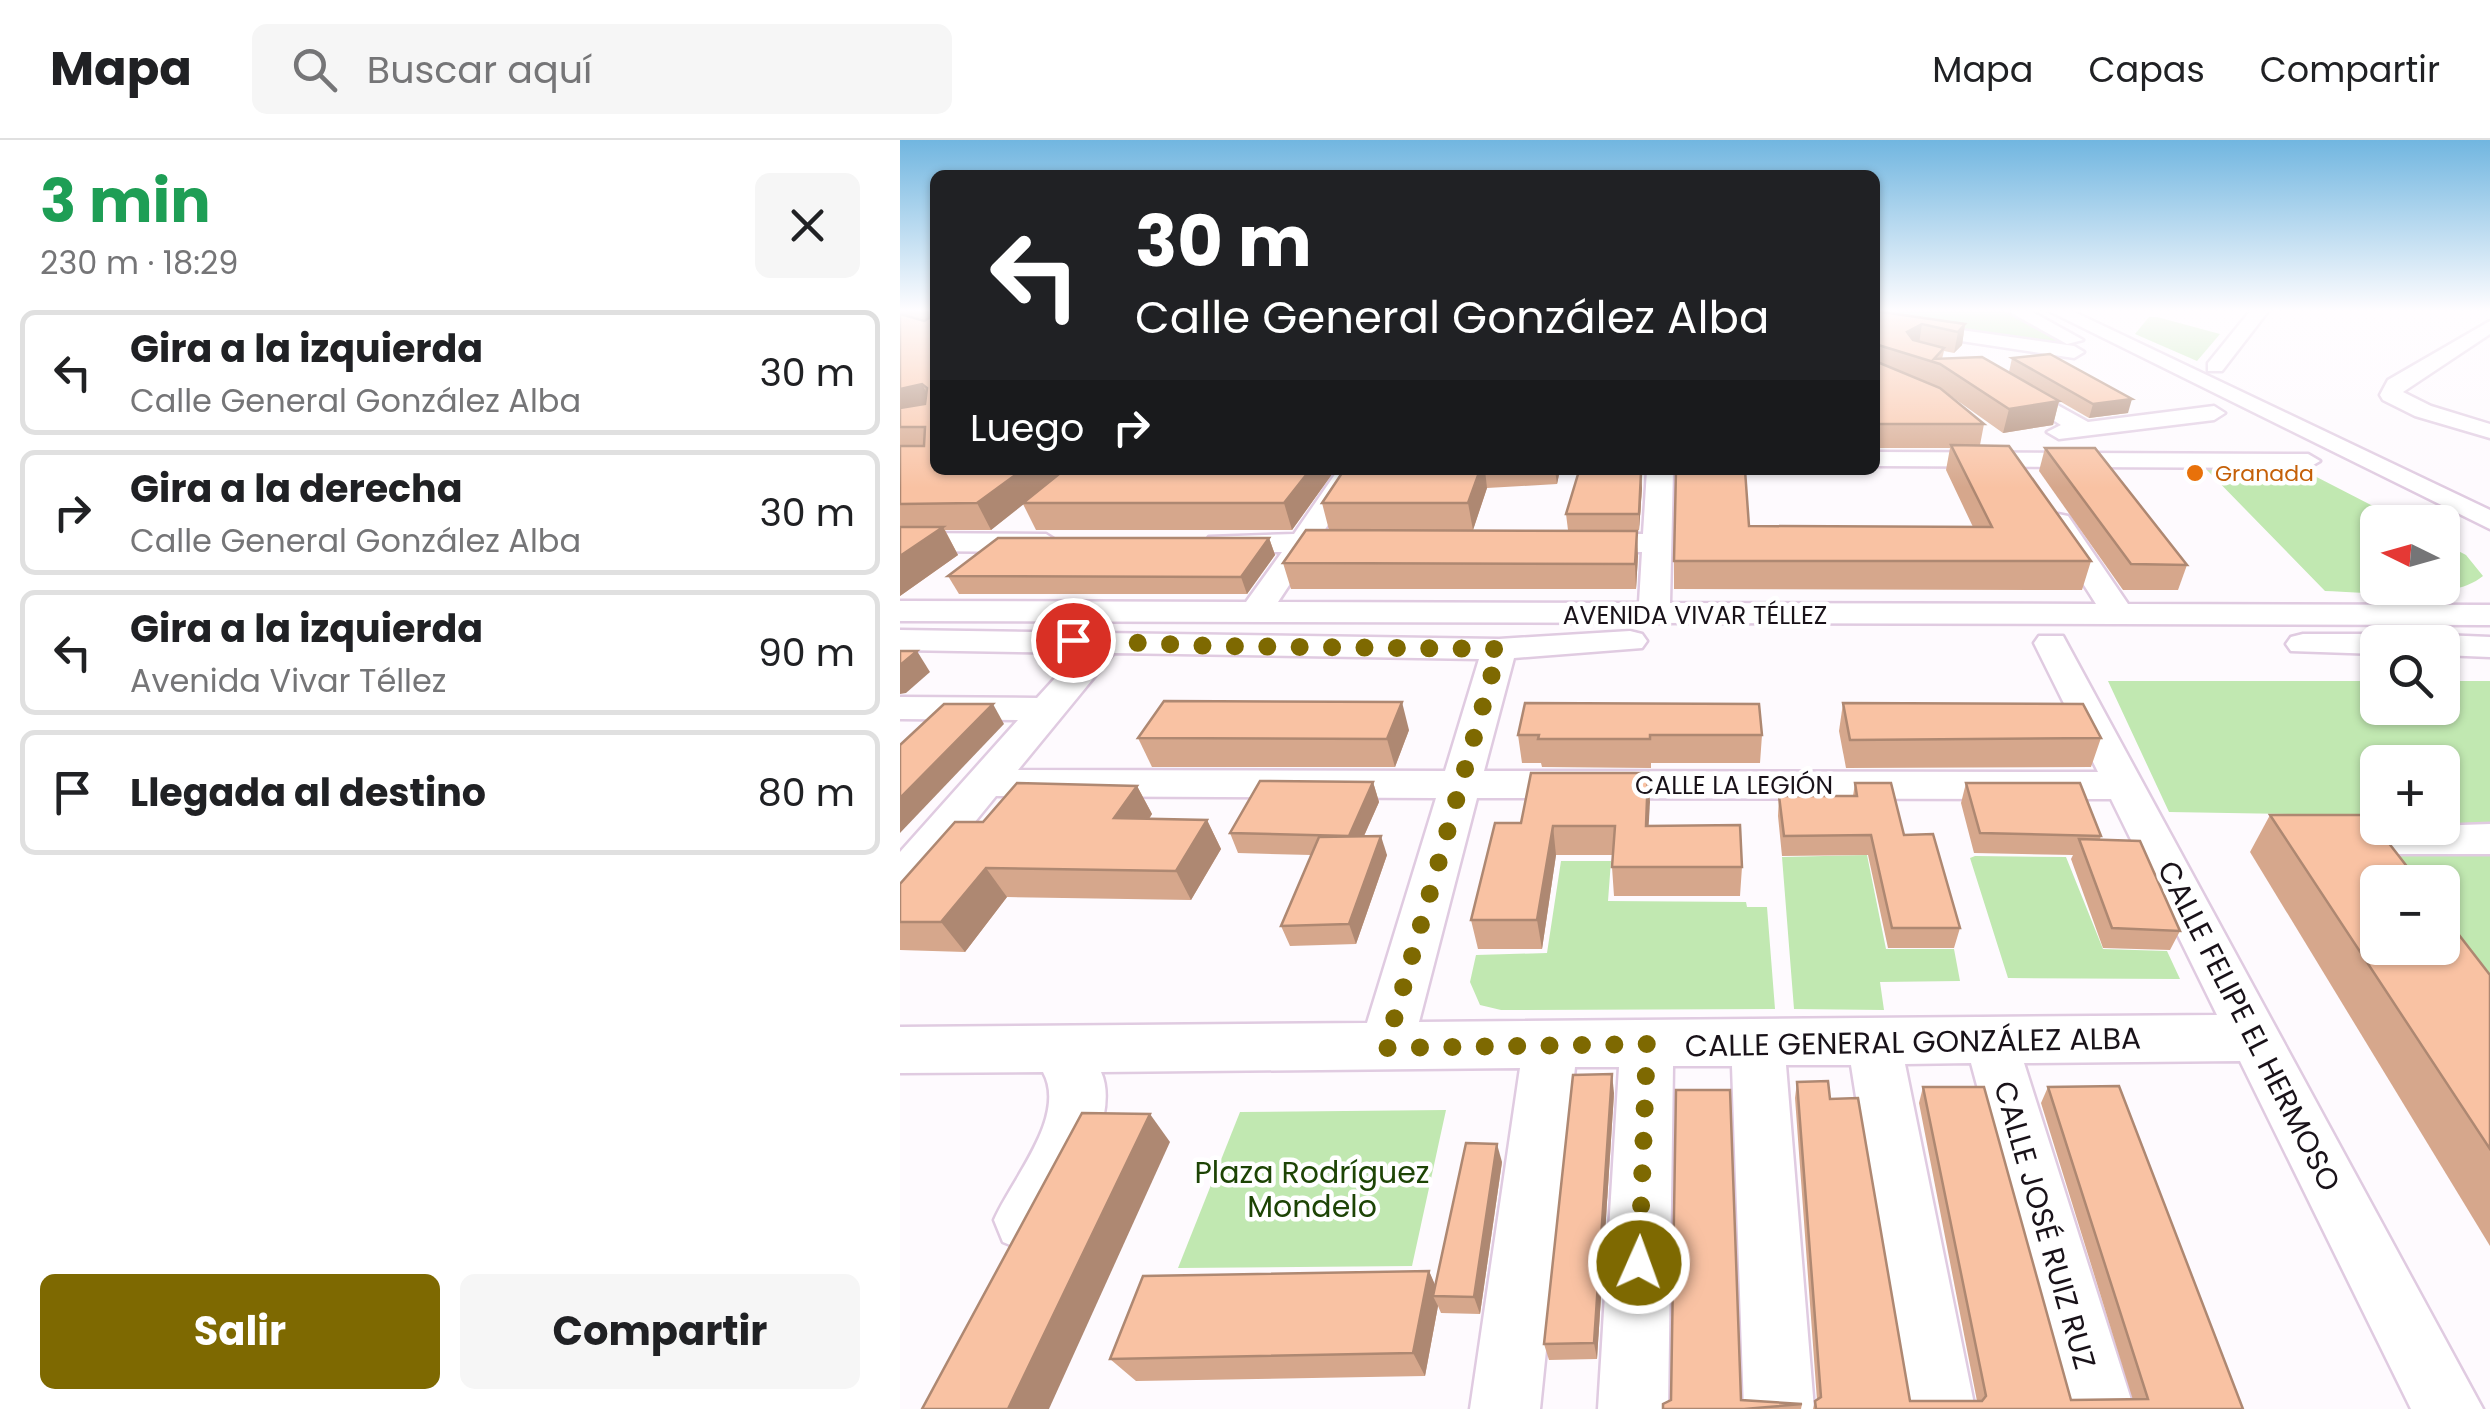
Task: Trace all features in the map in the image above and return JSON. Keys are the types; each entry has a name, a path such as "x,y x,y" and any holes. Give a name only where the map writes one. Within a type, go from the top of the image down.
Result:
{"street":[{"path":"1880,459 2003,450 2315,465 2253,433 2216,390 2164,369"},
{"path":"2177,369 2490,521"},
{"path":"2003,450 2216,390 2227,369"},
{"path":"2419,369 2395,384 2391,395 2423,411 2490,431"},
{"path":"1986,371 2084,429"},
{"path":"2003,450 2040,494 2120,617"},
{"path":"1256,613 1348,475"},
{"path":"1654,615 1660,475"},
{"path":"904,621 1028,518"},
{"path":"2460,536 2490,550"},
{"path":"900,542 1074,543"},
{"path":"1188,543 1380,543"},
{"path":"1558,543 1657,543"},
{"name":"AVENIDA VIVAR TÉLLEZ","path":"904,621 1256,613 2490,616"},
{"name":"AVENIDA VIVAR TÉLLEZ","path":"904,621 1212,646 1499,649 1601,640 2360,644"},
{"path":"900,881 1107,640"},
{"name":"CALLE FELIPE EL HERMOSO","path":"2051,643 2448,1409"},
{"path":"2460,646 2490,647"},
{"path":"1386,1048 1499,649"},
{"path":"908,716 1049,709"},
{"name":"CALLE LA LEGIÓN","path":"984,784 2124,786"},
{"path":"2460,839 2490,839"},
{"name":"CALLE GENERAL GONZÁLEZ ALBA","path":"900,1050 2254,1038"},
{"name":"CALLE JOSÉ RUIZ RUZ","path":"1991,1041 2099,1409"},
{"path":"1874,1042 1940,1409"},
{"path":"1758,1043 1779,1409"},
{"path":"1633,1409 1647,1044"},
{"path":"1506,1409 1550,1047"},
{"path":"999,1269 1073,1129 1078,1080 1058,1049"}],"green space":[{"path":"2206,469 2303,470 2371,505 2360,505 2360,593 2325,591"},
{"path":"2460,552 2483,576 2460,587"},
{"path":"2108,681 2360,681 2360,725 2460,725 2460,681 2490,681 2490,995 2460,954 2460,865 2393,865 2378,845 2460,845 2460,745 2360,745 2360,820 2356,815 2169,812"},
{"path":"1867,855 1886,949 1954,949 1960,981 1880,982 1884,1010 1794,1009 1782,857"},
{"path":"2066,857 2103,949 2167,951 2180,979 2008,978 1970,858"},
{"path":"1561,861 1611,861 1608,901 1746,902 1747,907 1767,907 1775,1009 1501,1010 1480,1005 1470,982 1476,955 1547,953"},
{"name":"Plaza Rodríguez Mondelo","path":"1446,1110 1412,1266 1178,1268 1240,1112"}],"building":[{"path":"900,369 930,369 930,475 1015,475 977,503 900,504 900,446 924,446 925,427 900,427 900,408 925,404 927,388 922,384 900,389"},
{"path":"1880,369 1895,369 1940,388 1984,424 1880,424"},
{"path":"1948,369 2003,369 2059,401 2009,409"},
{"path":"2032,369 2078,369 2132,399 2093,404"},
{"path":"1951,445 2009,446 2091,561 1674,561 1676,475 1745,475 1749,526 1992,527"},
{"path":"2045,448 2095,448 2187,565 2131,564"},
{"path":"1058,475 1306,475 1284,503 1023,503"},
{"path":"1341,475 1478,475 1468,503 1322,503"},
{"path":"1578,475 1641,475 1639,514 1566,514"},
{"path":"900,527 943,527 900,556"},
{"path":"1306,530 1637,531 1635,564 1283,563"},
{"path":"998,538 1269,538 1241,577 948,576"},
{"path":"900,651 917,651 900,665"},
{"path":"1164,701 1402,702 1387,739 1138,738"},
{"path":"1525,703 1759,704 1762,735 1538,739 1539,735 1518,735"},
{"path":"1843,703 2083,704 2101,738 1850,740"},
{"path":"944,704 993,704 900,798 900,745"},
{"path":"1531,773 1648,773 1646,826 1740,825 1742,867 1612,867 1615,826 1553,826 1537,920 1471,920 1495,823 1521,823"},
{"path":"1260,781 1373,782 1349,836 1230,833"},
{"path":"1017,783 1137,786 1114,818 1207,820 1176,871 986,868 941,922 900,922 900,884 955,822 983,822"},
{"path":"1855,783 1891,783 1904,835 1933,834 1960,928 1892,928 1871,835 1784,836 1779,796 1857,796"},
{"path":"1966,783 2080,783 2101,836 1980,833"},
{"path":"2270,815 2360,815 2360,845 2390,845 2406,865 2360,865 2360,952"},
{"path":"1381,836 1349,924 1281,926 1319,837"},
{"path":"2079,839 2140,841 2180,931 2112,928"},
{"path":"2460,936 2490,975 2490,1149 2369,965 2460,965"},
{"path":"1612,1074 1594,1343 1544,1344 1573,1075"},
{"path":"1828,1081 1830,1099 1858,1098 1910,1401 1982,1401 1986,1396 1923,1087 1984,1087 2071,1400 2148,1399 2048,1087 2119,1086 2243,1409 1816,1409 1815,1401 1821,1397 1797,1082"},
{"path":"1676,1090 1730,1090 1741,1400 1802,1404 1663,1409 1663,1404 1671,1400"},
{"path":"1082,1113 1150,1114 1008,1409 922,1409"},
{"path":"1466,1143 1497,1144 1474,1297 1433,1296"},
{"path":"1429,1271 1413,1353 1110,1359 1143,1276"}],"place":[{"name":"Granada","path":"2195,473"}],"route":[{"path":"1073,640 1212,646 1499,649 1386,1048 1647,1044 1639,1263"}]}
